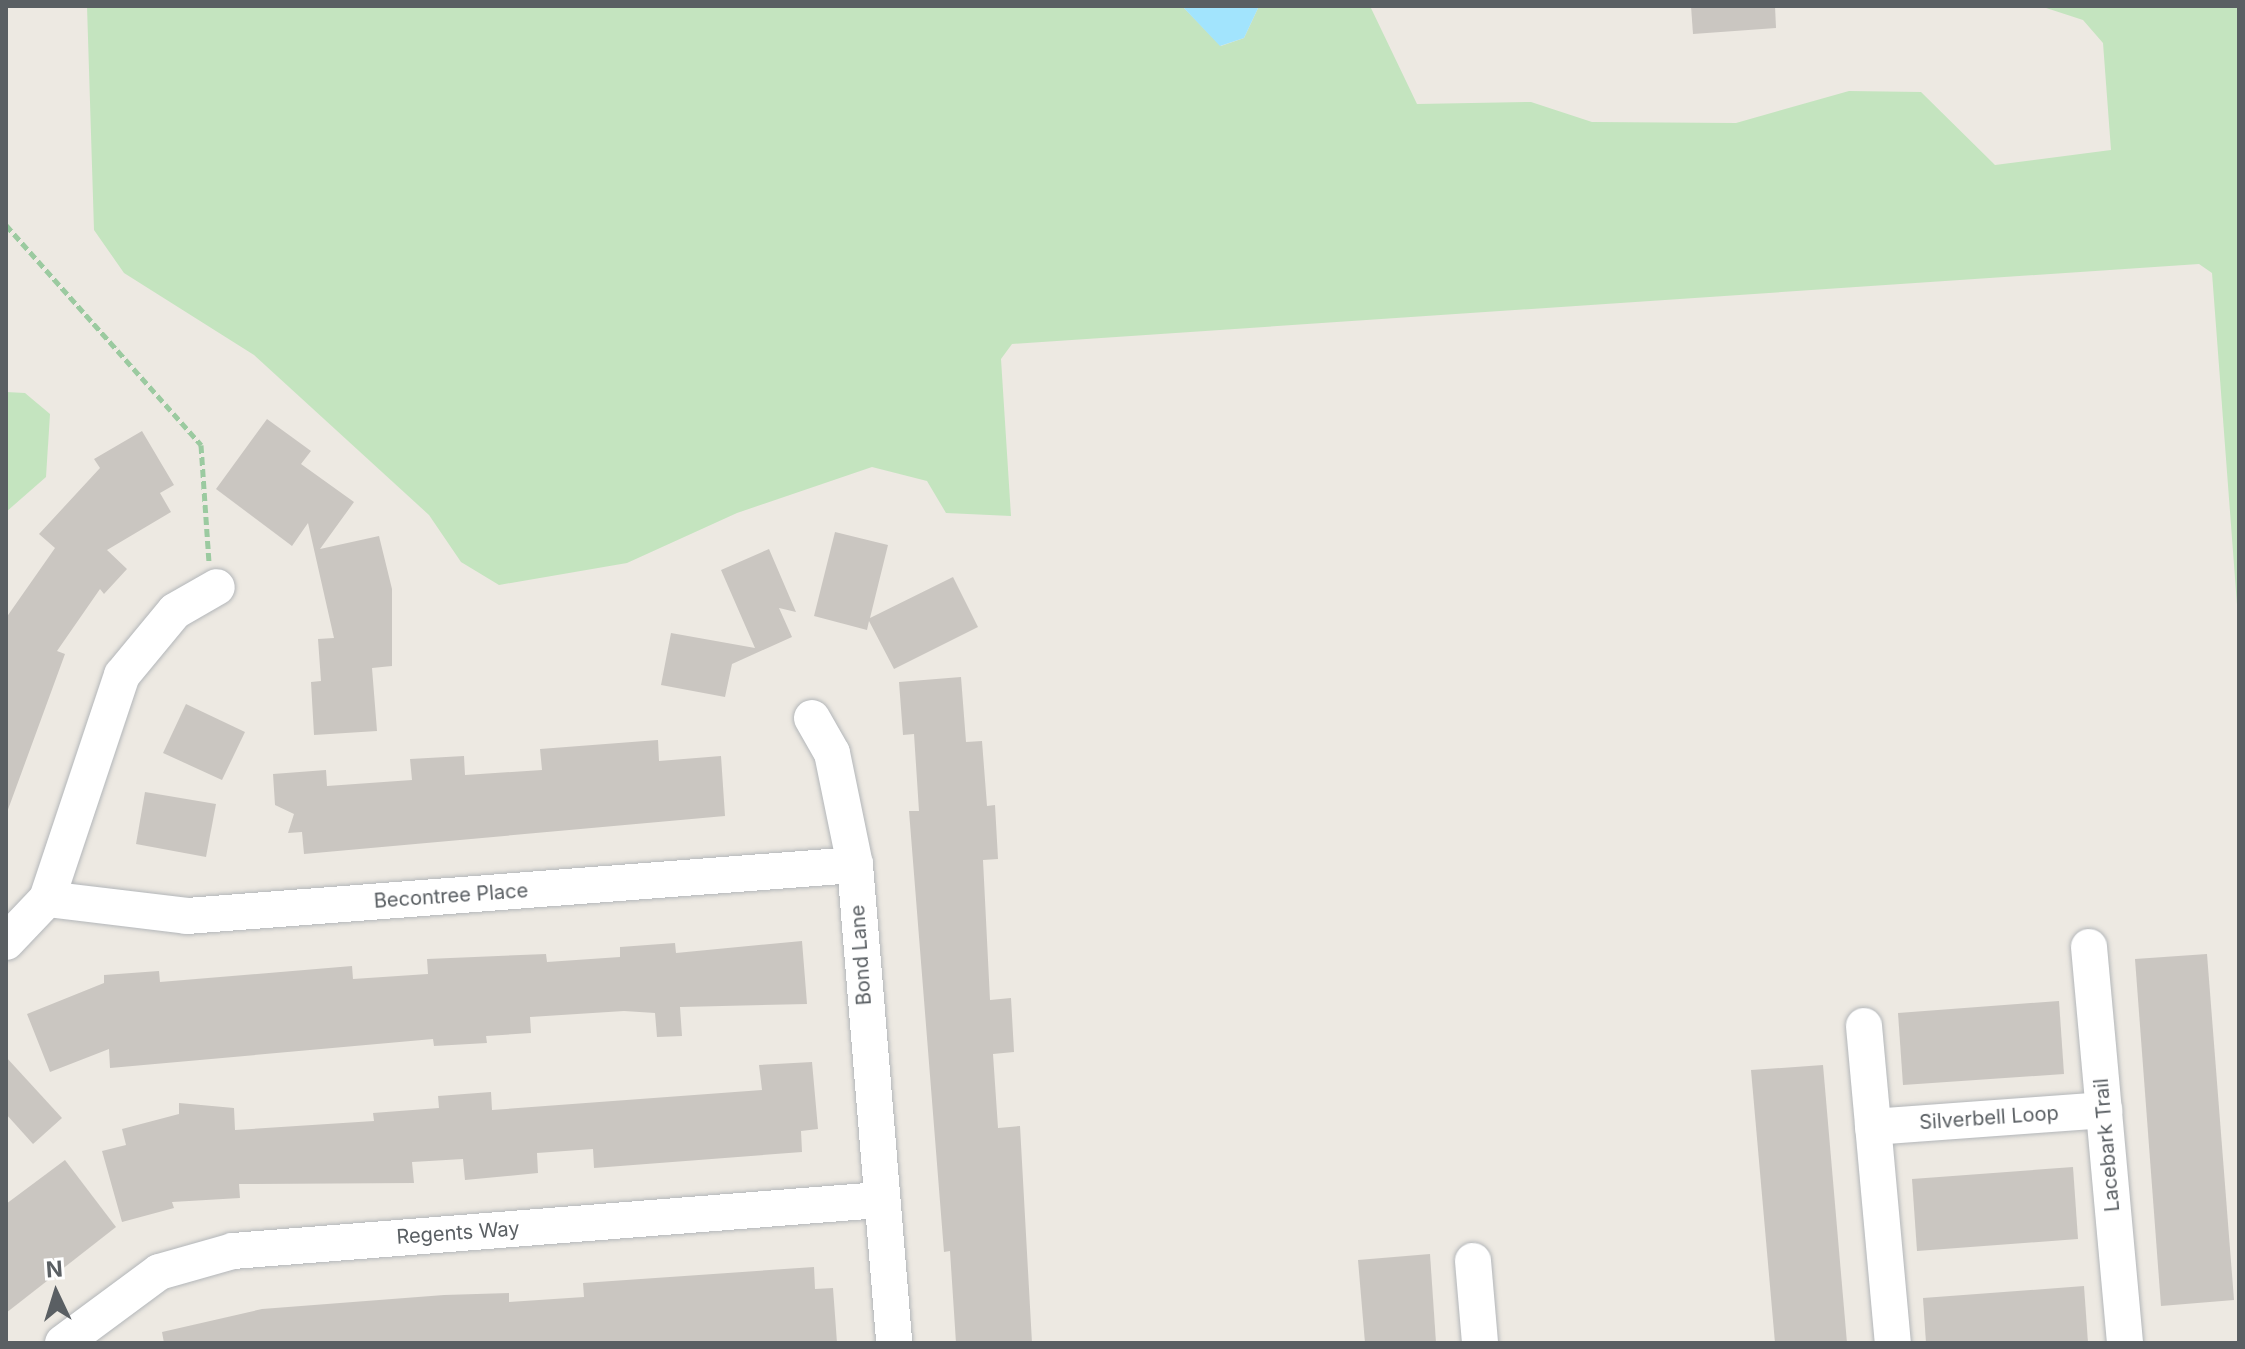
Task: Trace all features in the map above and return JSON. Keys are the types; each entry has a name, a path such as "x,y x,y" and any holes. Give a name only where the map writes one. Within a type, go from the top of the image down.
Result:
{"street":[{"path":"6,942 47,899 122,675 175,611 217,587"},
{"name":"Bond Lane","path":"812,718 832,753 855,865 880,1200"},
{"name":"Becontree Place","path":"47,899 187,916 855,865"},
{"name":"Lacebark Trail","path":"2089,947 2125,1343"},
{"path":"1864,1026 1893,1343"},
{"name":"Silverbell Loop","path":"1873,1127 2104,1110"},
{"path":"880,1200 894,1343"},
{"name":"Regents Way","path":"63,1343 159,1272 233,1251 880,1200"},
{"path":"1473,1261 1480,1343"}],"path":[{"path":"6,225 201,445 203,544 217,587"}],"green space":[{"path":"87,6 1182,6 1221,46 1244,38 1259,6 1370,6 1417,104 1531,102 1592,122 1736,123 1849,91 1921,92 1995,165 2111,150 2103,43 2083,20 2040,6 2239,6 2239,631 2212,273 2199,264 1012,344 1001,359 1011,516 946,513 927,481 872,467 737,513 627,563 499,585 461,562 429,515 254,355 124,273 94,230"},
{"path":"6,392 25,393 50,414 46,477 6,512"}],"water":[{"path":"1182,6 1259,6 1244,38 1220,46"}],"building":[{"path":"1691,6 1775,6 1776,28 1693,34"},
{"path":"267,419 311,451 301,464 354,502 320,549 379,536 392,589 392,666 372,668 377,731 314,735 311,682 321,681 318,639 334,638 308,523 292,546 216,489"},
{"path":"142,431 174,485 160,493 171,512 107,550 127,569 104,594 100,589 57,651 65,654 6,815 6,618 55,548 39,534 100,468 94,459"},
{"path":"835,532 888,545 870,618 953,577 978,627 894,669 869,621 867,630 814,616"},
{"path":"769,549 796,612 779,608 792,637 732,664 725,697 661,685 671,633 755,648 721,570"},
{"path":"961,677 966,742 982,741 987,806 995,805 998,859 983,860 990,1000 1011,998 1014,1052 993,1054 998,1128 1020,1126 1032,1343 956,1343 950,1251 944,1252 909,811 919,811 914,734 903,735 899,682"},
{"path":"186,704 245,732 222,780 163,753"},
{"path":"658,740 659,761 721,756 725,816 304,854 302,832 288,833 294,814 275,805 273,774 326,770 327,786 412,780 410,759 464,756 465,775 542,770 540,749"},
{"path":"145,792 216,804 206,857 136,844"},
{"path":"802,941 807,1004 680,1007 682,1036 657,1037 655,1013 624,1011 530,1017 531,1033 486,1036 487,1043 434,1046 433,1039 110,1068 109,1049 50,1072 27,1014 104,983 104,975 159,971 160,982 352,966 353,979 428,974 427,959 546,954 547,962 620,957 620,947 675,943 676,953"},
{"path":"2207,954 2234,1300 2161,1306 2135,959"},
{"path":"2059,1001 2064,1074 1903,1085 1898,1013"},
{"path":"6,1057 62,1118 33,1144 6,1114"},
{"path":"812,1062 818,1129 801,1131 802,1152 594,1168 593,1149 537,1153 538,1173 465,1180 463,1159 412,1162 414,1183 239,1184 240,1198 172,1202 174,1208 122,1222 102,1151 126,1145 122,1129 179,1114 179,1103 234,1108 235,1130 374,1121 373,1113 439,1108 438,1096 491,1092 492,1110 762,1090 759,1065"},
{"path":"1823,1065 1847,1343 1775,1343 1751,1070"},
{"path":"65,1160 116,1227 6,1313 6,1204"},
{"path":"2073,1167 2078,1239 1917,1251 1912,1179"},
{"path":"1430,1254 1436,1343 1365,1343 1358,1260"},
{"path":"814,1267 815,1289 833,1288 837,1343 164,1343 162,1332 262,1309 444,1295 509,1293 509,1302 584,1297 583,1283"},
{"path":"2084,1286 2088,1343 1926,1343 1923,1298"}]}
